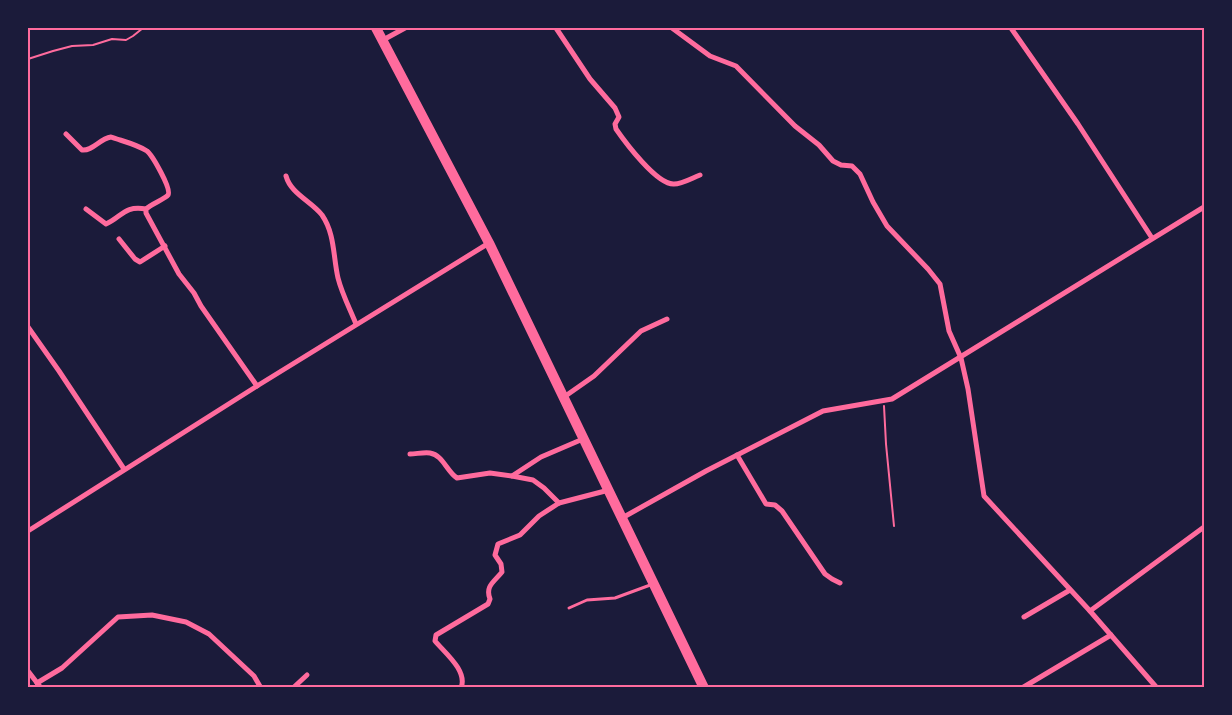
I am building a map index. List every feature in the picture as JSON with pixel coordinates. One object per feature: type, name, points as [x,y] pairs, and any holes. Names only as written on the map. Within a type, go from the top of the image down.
[{"type":"highway","points":[[376,28],[489,243],[704,688]]},
{"type":"street","points":[[383,40],[405,28]]},
{"type":"street","points":[[556,28],[590,79],[615,108],[619,117],[615,124],[616,128],[650,170],[660,180],[670,184],[700,175]]},
{"type":"street","points":[[672,28],[710,56],[736,66],[795,126],[819,145],[833,161],[841,165],[852,166],[860,174],[887,226],[932,273],[940,284],[949,331],[961,358],[968,389],[984,496],[1090,611],[1157,688]]},
{"type":"street","points":[[1011,28],[1078,124],[1152,238]]},
{"type":"street","points":[[66,134],[82,150],[89,150],[101,140],[111,137],[149,153],[168,184],[170,192],[168,196],[146,209],[134,208],[126,210],[106,224],[86,209]]},
{"type":"street","points":[[286,176],[292,188],[322,216],[331,234],[338,280],[356,324]]},
{"type":"street","points":[[622,518],[737,455],[823,411],[892,400],[1204,207]]},
{"type":"street","points":[[146,209],[146,213],[182,279],[194,293],[257,386]]},
{"type":"street","points":[[119,239],[135,259],[140,262],[165,246]]},
{"type":"street","points":[[28,530],[356,324],[489,243]]},
{"type":"street","points":[[564,397],[594,376],[641,331],[668,319]]},
{"type":"street","points":[[28,327],[124,469]]},
{"type":"street","points":[[512,476],[542,457],[584,439]]},
{"type":"street","points":[[410,454],[430,453],[437,456],[451,473],[458,478],[490,473],[533,480],[559,503]]},
{"type":"street","points":[[737,455],[766,504],[775,505],[782,511],[826,574],[840,583]]},
{"type":"street","points":[[460,688],[463,683],[462,675],[435,641],[436,635],[488,604],[490,585],[502,572],[501,564],[496,555],[498,544],[520,535],[539,516],[559,503],[609,490]]},
{"type":"street","points":[[1090,611],[1204,527]]},
{"type":"street","points":[[1024,617],[1070,590]]},
{"type":"street","points":[[28,671],[40,685],[62,668],[114,619],[122,616],[152,615],[186,622],[209,634],[254,676],[261,688]]},
{"type":"street","points":[[1022,688],[1111,635]]},
{"type":"street","points":[[293,688],[307,675]]},
{"type":"lane","points":[[570,608],[587,600],[615,598],[653,584]]},
{"type":"path","points":[[28,59],[53,50],[72,46],[93,45],[112,39],[126,40],[143,28]]},
{"type":"path","points":[[884,401],[894,526]]}]
